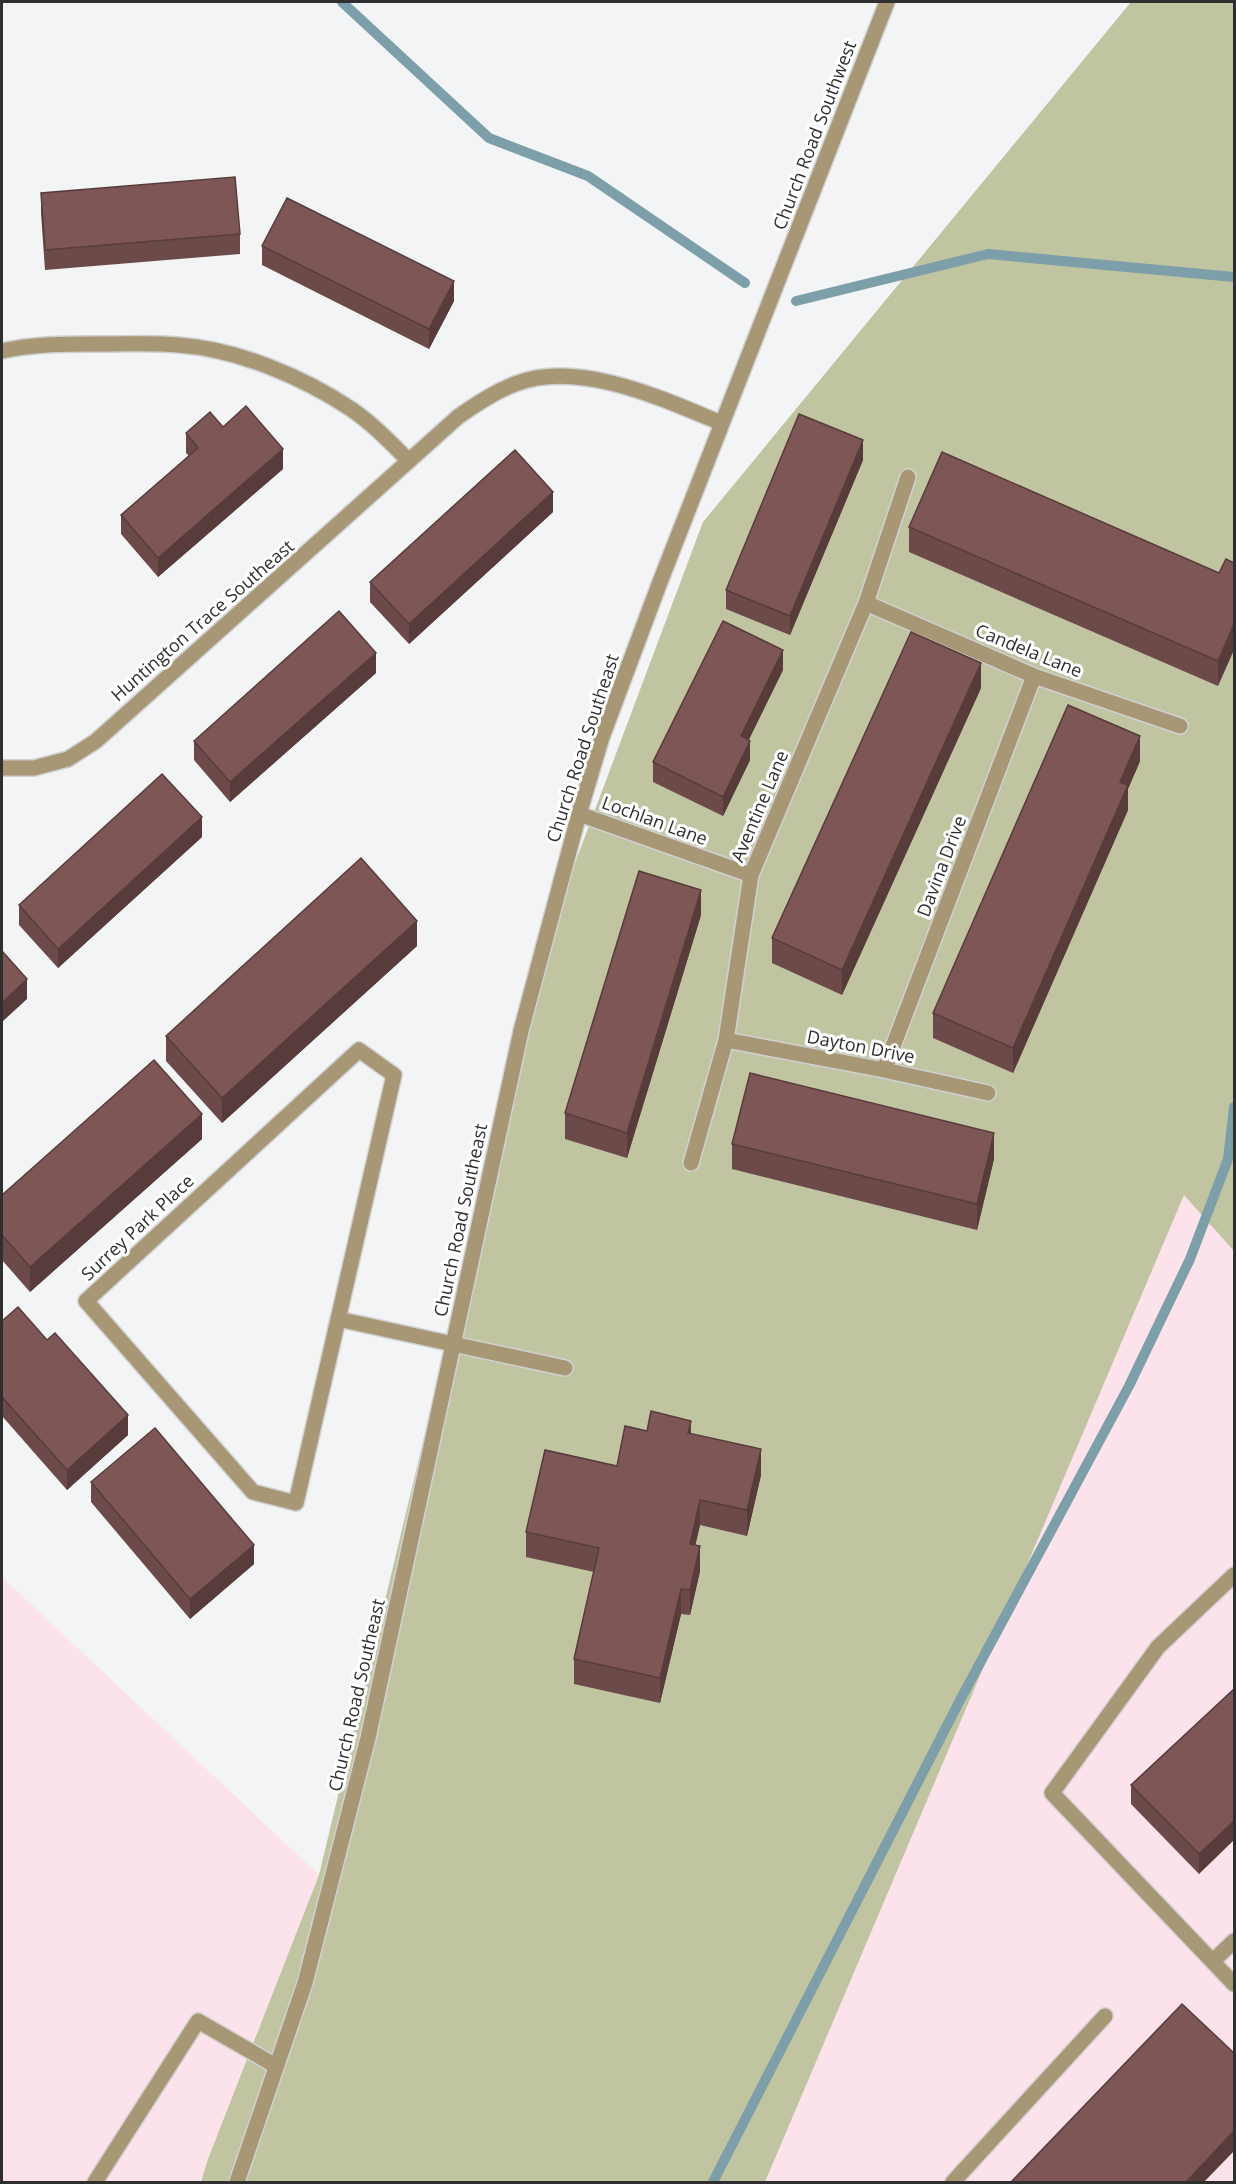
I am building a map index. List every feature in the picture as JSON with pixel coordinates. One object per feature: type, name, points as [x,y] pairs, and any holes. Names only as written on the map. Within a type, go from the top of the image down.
[{"type":"street","name":"Church Road Southwest","points":[[777,283],[887,2]]},
{"type":"street","name":"Church Road Southeast","points":[[237,2182],[305,1983],[368,1738],[521,1031],[579,814],[602,737],[777,283]]},
{"type":"street","points":[[2,351],[64,344],[87,344],[179,345],[224,352],[257,363],[312,387],[352,410],[375,428],[409,461]]},
{"type":"street","name":"Huntington Trace Southeast","points":[[2,770],[34,768],[68,759],[96,741],[459,416],[491,395],[517,383],[563,375],[621,385],[722,423]]},
{"type":"street","name":"Aventine Lane","points":[[691,1163],[726,1040],[751,875],[866,603],[908,477]]},
{"type":"street","name":"Candela Lane","points":[[866,603],[1034,676],[1180,726]]},
{"type":"street","name":"Davina Drive","points":[[884,1070],[1034,676]]},
{"type":"street","name":"Lochlan Lane","points":[[579,814],[751,875]]},
{"type":"street","name":"Dayton Drive","points":[[726,1040],[884,1070],[988,1093]]},
{"type":"street","name":"Surrey Park Place","points":[[359,1050],[394,1075],[338,1318],[296,1503],[253,1492],[86,1301],[359,1050]]},
{"type":"street","points":[[338,1318],[565,1368]]},
{"type":"street","points":[[1234,1575],[1158,1647],[1052,1793],[1234,1983]]},
{"type":"street","points":[[1213,1961],[1234,1941]]},
{"type":"street","points":[[953,2182],[1105,2016]]},
{"type":"street","points":[[95,2182],[198,2021],[276,2066]]},
{"type":"shaded area","points":[[1184,1194],[1234,1251],[1234,2182],[765,2182]]},
{"type":"shaded area","points":[[2,1577],[319,1875],[201,2182],[2,2182]]},
{"type":"green space","points":[[1131,2],[1234,2],[1234,1251],[1184,1195],[765,2182],[201,2182],[319,1875],[539,959],[703,522]]},
{"type":"building","points":[[235,177],[240,234],[45,250],[41,193]]},
{"type":"building","points":[[287,198],[454,281],[429,329],[262,246]]},
{"type":"building","points":[[246,406],[283,449],[158,558],[121,515],[198,448],[186,433],[210,412],[223,427]]},
{"type":"building","points":[[799,414],[863,440],[790,616],[726,590]]},
{"type":"building","points":[[515,450],[553,492],[409,624],[370,582]]},
{"type":"building","points":[[942,452],[1219,573],[1226,559],[1234,563],[1234,624],[1218,661],[909,527]]},
{"type":"building","points":[[339,611],[376,653],[230,782],[194,741]]},
{"type":"building","points":[[723,621],[783,650],[741,736],[750,741],[723,797],[653,762]]},
{"type":"building","points":[[911,632],[981,663],[842,970],[772,938]]},
{"type":"building","points":[[1068,705],[1140,736],[1120,782],[1128,785],[1013,1048],[933,1013]]},
{"type":"building","points":[[162,774],[202,817],[58,949],[19,905]]},
{"type":"building","points":[[361,858],[417,921],[222,1098],[166,1036]]},
{"type":"building","points":[[639,871],[701,890],[627,1133],[565,1113]]},
{"type":"building","points":[[2,951],[27,979],[2,1003]]},
{"type":"building","points":[[154,1060],[202,1114],[30,1267],[2,1235],[2,1195]]},
{"type":"building","points":[[750,1073],[994,1133],[977,1204],[732,1144]]},
{"type":"building","points":[[18,1307],[47,1340],[55,1333],[128,1415],[67,1470],[2,1397],[2,1321]]},
{"type":"building","points":[[651,1411],[691,1421],[688,1433],[761,1449],[747,1510],[700,1500],[690,1544],[700,1546],[690,1590],[681,1589],[660,1678],[574,1659],[599,1548],[526,1532],[545,1450],[617,1466],[625,1426],[647,1431]]},
{"type":"building","points":[[155,1428],[254,1545],[190,1599],[91,1482]]},
{"type":"building","points":[[1234,1689],[1234,1821],[1199,1854],[1131,1785]]},
{"type":"building","points":[[1182,2004],[1234,2053],[1234,2131],[1186,2182],[1011,2182]]},
{"type":"waterway","points":[[342,2],[489,138],[588,176],[745,283]]},
{"type":"waterway","points":[[796,301],[988,254],[1234,277]]},
{"type":"waterway","points":[[713,2182],[959,1702],[1129,1386],[1190,1259],[1228,1159],[1234,1107]]}]
